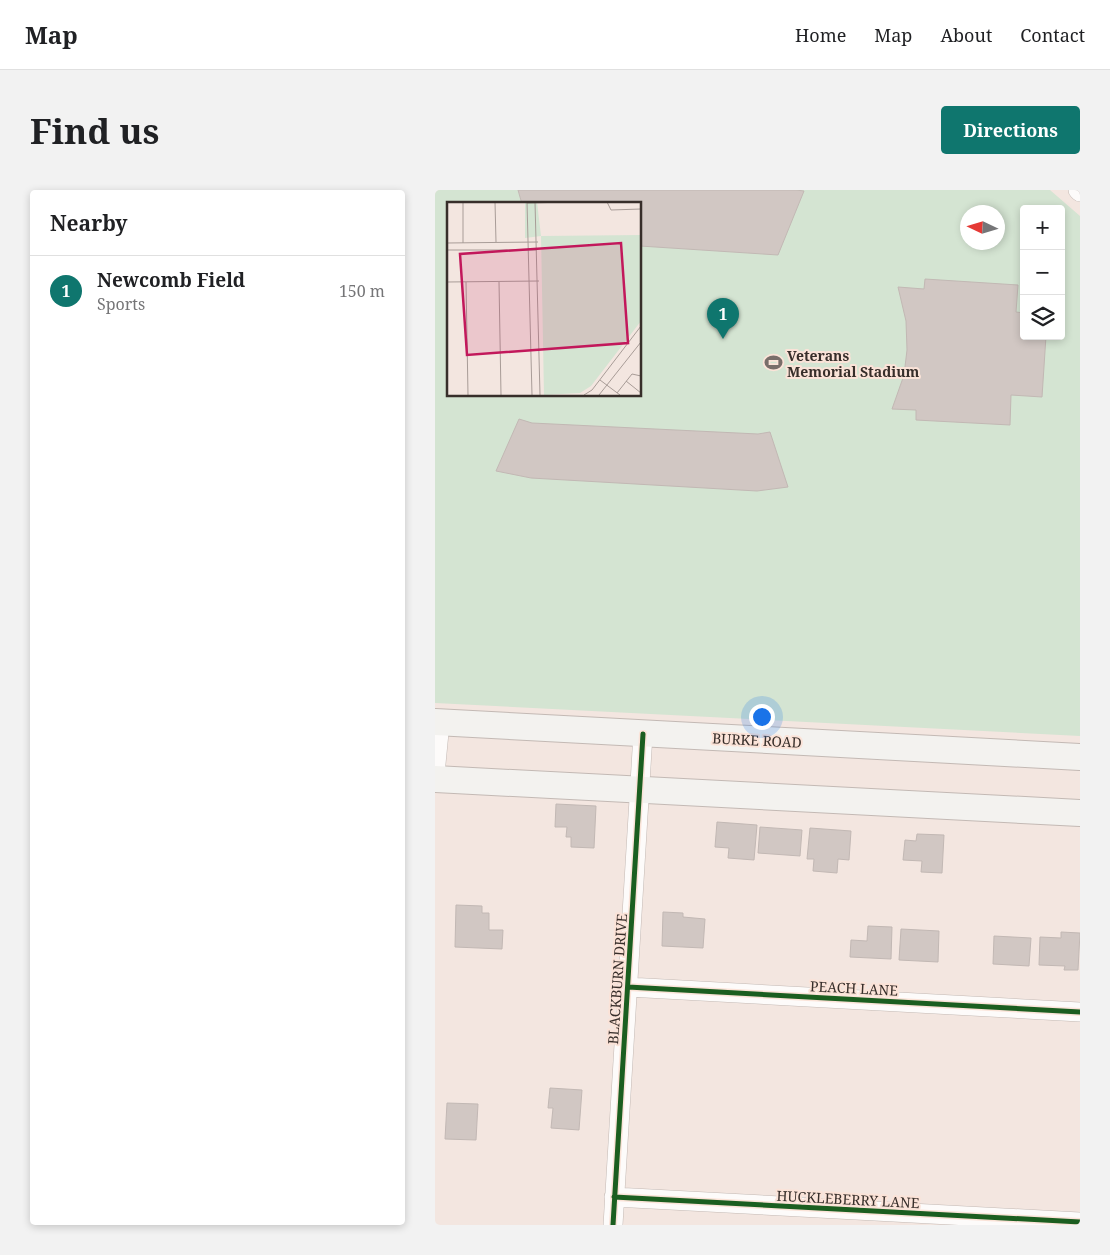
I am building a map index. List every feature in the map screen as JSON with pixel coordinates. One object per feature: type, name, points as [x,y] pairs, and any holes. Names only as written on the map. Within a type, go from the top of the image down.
[{"type":"main road","name":"BURKE ROAD","points":[[437,722],[1080,757]]},
{"type":"main road","points":[[435,779],[1080,813]]},
{"type":"street","points":[[435,774],[437,722]]},
{"type":"street","name":"BLACKBURN DRIVE","points":[[613,1225],[643,734]]},
{"type":"street","name":"PEACH LANE","points":[[628,987],[1080,1012]]},
{"type":"street","name":"HUCKLEBERRY LANE","points":[[614,1197],[1080,1222]]},
{"type":"green space","points":[[435,190],[1050,190],[1080,216],[1080,736],[435,703]]},
{"type":"building","points":[[518,190],[804,191],[778,255],[641,246],[641,202],[521,202]]},
{"type":"building","points":[[925,279],[1018,285],[1016,312],[1020,312],[1020,340],[1046,340],[1042,397],[1011,395],[1010,425],[916,420],[916,410],[892,409],[904,375],[907,350],[906,321],[898,287],[924,289]]},
{"type":"building","points":[[519,419],[532,423],[758,434],[770,432],[788,487],[757,491],[531,478],[496,471]]},
{"type":"building","points":[[556,804],[596,806],[594,848],[571,847],[571,837],[566,837],[567,827],[555,827]]},
{"type":"building","points":[[717,822],[757,825],[754,860],[728,858],[729,848],[715,847]]},
{"type":"building","points":[[760,827],[802,830],[800,856],[758,853]]},
{"type":"building","points":[[810,828],[851,831],[849,860],[838,859],[837,873],[813,871],[814,859],[807,859]]},
{"type":"building","points":[[917,834],[944,835],[942,873],[921,872],[922,861],[903,860],[905,840],[916,841]]},
{"type":"building","points":[[456,905],[482,906],[482,913],[489,913],[489,930],[503,930],[502,949],[455,947]]},
{"type":"building","points":[[663,912],[683,913],[683,917],[705,919],[703,948],[662,946]]},
{"type":"building","points":[[868,926],[892,927],[891,959],[850,957],[851,940],[867,941]]},
{"type":"building","points":[[901,929],[939,931],[938,962],[899,960]]},
{"type":"building","points":[[1061,932],[1080,933],[1078,970],[1064,970],[1065,966],[1039,965],[1040,937],[1061,938]]},
{"type":"building","points":[[994,936],[1031,938],[1029,966],[993,964]]},
{"type":"building","points":[[550,1088],[582,1090],[579,1130],[551,1128],[553,1108],[548,1108]]},
{"type":"building","points":[[447,1103],[478,1104],[476,1140],[445,1139]]},
{"type":"cycle path","points":[[613,1225],[643,734]]},
{"type":"cycle path","points":[[628,987],[1080,1012]]},
{"type":"cycle path","points":[[614,1197],[1080,1222]]},
{"type":"place","name":"Newcomb Field","points":[[723,339]]},
{"type":"place","name":"Veterans Memorial Stadium","points":[[773,363]]}]
